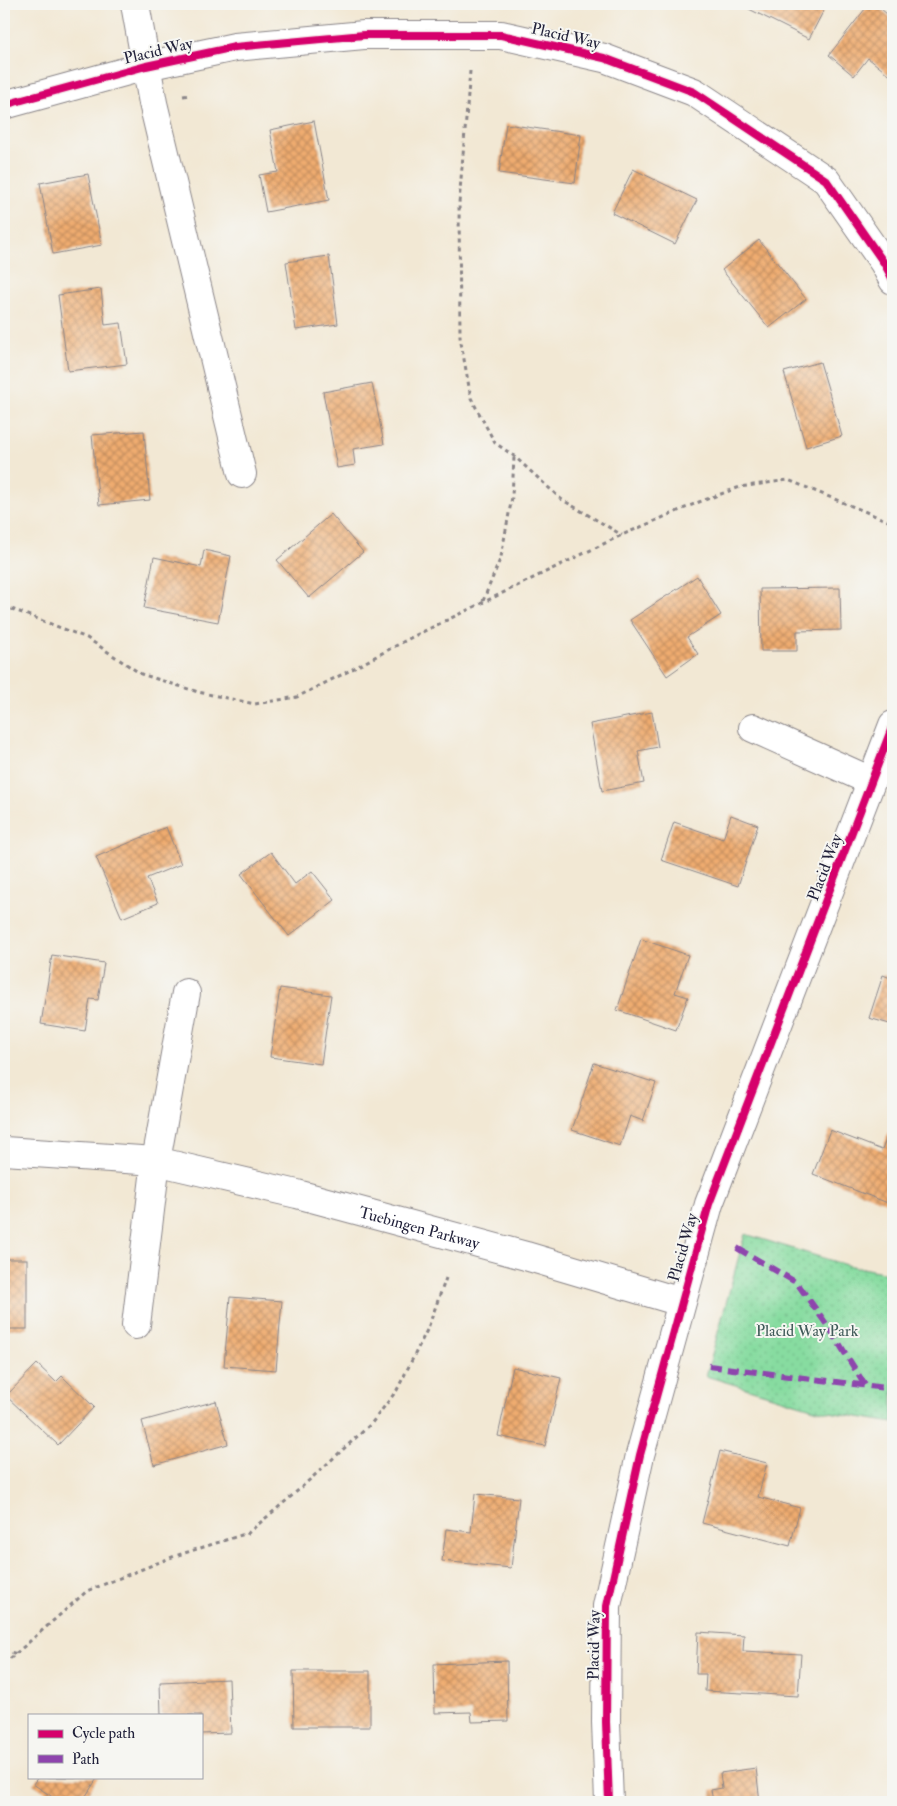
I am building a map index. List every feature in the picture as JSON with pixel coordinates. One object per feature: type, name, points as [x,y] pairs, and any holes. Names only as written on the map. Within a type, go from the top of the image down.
[{"type":"street","name":"Placid Way","points":[[135,4],[153,103],[242,474]]},
{"type":"street","name":"Placid Way","points":[[4,105],[146,66],[236,47],[364,35],[501,35],[604,58],[694,92],[826,180],[884,263],[893,280]]},
{"type":"street","name":"Placid Way","points":[[609,1802],[606,1722],[607,1606],[640,1455],[708,1204],[893,725]]},
{"type":"street","points":[[752,728],[871,781]]},
{"type":"street","points":[[136,1325],[156,1161],[186,992]]},
{"type":"street","name":"Tuebingen Parkway","points":[[4,1151],[156,1161],[298,1194],[526,1256],[681,1302]]},
{"type":"path","points":[[470,71],[459,203],[460,338],[471,398],[495,443],[514,456],[561,499],[622,535]]},
{"type":"path","points":[[483,602],[501,557],[512,496],[514,456]]},
{"type":"path","points":[[4,606],[87,638],[141,674],[198,692],[256,704],[297,697],[346,674],[414,636],[622,535],[699,502],[740,487],[788,480],[893,523]]},
{"type":"path","points":[[4,1664],[87,1590],[174,1556],[248,1533],[294,1494],[371,1424],[397,1390],[428,1328],[446,1278]]},
{"type":"path","points":[[4,1650],[17,1654]]},
{"type":"green space","name":"Placid Way Park","points":[[745,1234],[846,1265],[893,1274],[893,1423],[818,1410],[706,1376]]},
{"type":"building","points":[[739,4],[827,4],[809,39]]},
{"type":"building","points":[[869,4],[875,4],[893,19],[893,78],[868,58],[854,76],[829,55]]},
{"type":"building","points":[[314,121],[329,200],[266,212],[259,175],[278,172],[270,130]]},
{"type":"building","points":[[506,124],[581,135],[575,183],[499,173]]},
{"type":"building","points":[[633,169],[697,200],[675,244],[612,213]]},
{"type":"building","points":[[88,174],[102,245],[53,254],[40,183]]},
{"type":"building","points":[[759,240],[806,299],[769,328],[722,270]]},
{"type":"building","points":[[329,256],[338,324],[296,330],[286,262]]},
{"type":"building","points":[[101,289],[105,325],[121,323],[127,364],[68,371],[58,295]]},
{"type":"building","points":[[820,362],[842,436],[806,447],[784,372]]},
{"type":"building","points":[[372,383],[384,444],[353,449],[355,465],[337,468],[323,392]]},
{"type":"building","points":[[144,431],[150,500],[99,505],[92,435]]},
{"type":"building","points":[[331,514],[363,552],[309,598],[277,560]]},
{"type":"building","points":[[204,550],[231,556],[218,622],[144,608],[154,557],[201,567]]},
{"type":"building","points":[[697,576],[721,615],[687,637],[698,654],[667,676],[630,620]]},
{"type":"building","points":[[840,588],[841,630],[797,631],[797,651],[761,651],[760,589]]},
{"type":"building","points":[[652,712],[658,747],[638,751],[644,783],[602,791],[590,724]]},
{"type":"building","points":[[731,815],[758,825],[738,886],[661,860],[674,822],[723,839]]},
{"type":"building","points":[[166,827],[181,864],[147,878],[158,903],[122,918],[96,857]]},
{"type":"building","points":[[271,852],[295,884],[312,871],[335,900],[289,936],[241,874]]},
{"type":"building","points":[[641,939],[688,955],[675,993],[688,997],[676,1030],[617,1010]]},
{"type":"building","points":[[52,955],[104,963],[98,1000],[90,999],[85,1031],[41,1024]]},
{"type":"building","points":[[883,975],[893,979],[893,1025],[869,1018]]},
{"type":"building","points":[[280,988],[331,995],[321,1064],[270,1057]]},
{"type":"building","points":[[594,1063],[656,1083],[643,1121],[630,1116],[620,1146],[572,1130]]},
{"type":"building","points":[[890,1129],[893,1130],[893,1205],[813,1174],[830,1130],[882,1150]]},
{"type":"building","points":[[4,1259],[27,1259],[27,1329],[4,1329]]},
{"type":"building","points":[[230,1297],[282,1301],[276,1370],[224,1366]]},
{"type":"building","points":[[37,1364],[56,1382],[62,1376],[94,1407],[58,1445],[6,1396]]},
{"type":"building","points":[[513,1367],[561,1378],[545,1446],[498,1436]]},
{"type":"building","points":[[216,1401],[228,1444],[154,1465],[142,1421]]},
{"type":"building","points":[[720,1451],[767,1463],[758,1497],[800,1508],[790,1546],[702,1523]]},
{"type":"building","points":[[475,1494],[519,1498],[511,1568],[442,1561],[446,1529],[471,1532]]},
{"type":"building","points":[[698,1632],[744,1635],[743,1651],[801,1654],[798,1696],[705,1691],[706,1674],[696,1674]]},
{"type":"building","points":[[507,1661],[508,1721],[472,1722],[471,1712],[435,1713],[434,1664]]},
{"type":"building","points":[[293,1671],[370,1671],[370,1727],[294,1727]]},
{"type":"building","points":[[229,1679],[231,1733],[202,1734],[202,1714],[161,1714],[160,1682]]},
{"type":"building","points":[[756,1768],[760,1802],[713,1802],[711,1790],[722,1788],[720,1773]]},
{"type":"building","points":[[37,1778],[97,1778],[82,1802],[60,1802],[33,1784]]},
{"type":"marked path","points":[[737,1248],[797,1283],[832,1332],[866,1387]]},
{"type":"marked path","points":[[709,1366],[893,1389]]},
{"type":"cycle path","points":[[4,105],[146,66],[235,47],[364,35],[501,35],[604,58],[694,92],[826,180],[884,263],[893,280]]},
{"type":"cycle path","points":[[609,1802],[606,1722],[607,1606],[640,1455],[709,1204],[893,725]]}]
